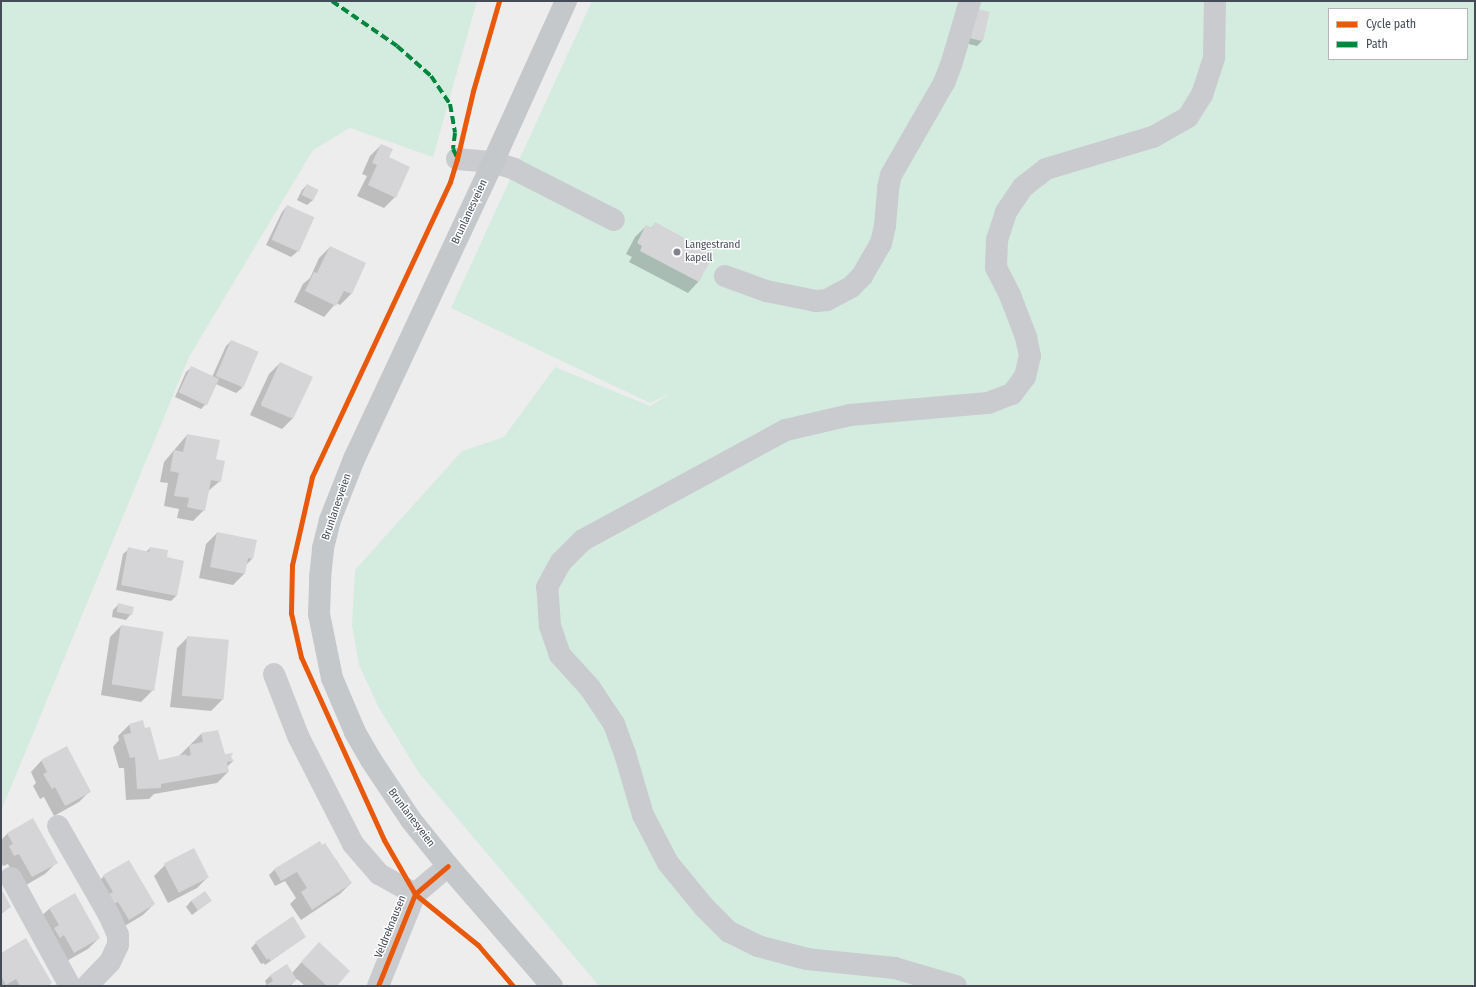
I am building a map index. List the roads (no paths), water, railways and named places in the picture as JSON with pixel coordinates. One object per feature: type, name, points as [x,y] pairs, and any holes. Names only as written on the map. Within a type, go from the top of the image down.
[{"type":"main road","name":"Brunlanesveien","points":[[552,986],[448,866],[411,820],[389,789],[355,732],[342,706],[332,678],[325,651],[319,614],[323,548],[330,520],[354,460],[493,162],[566,1]]},
{"type":"street","points":[[725,276],[734,278],[766,291],[816,301],[827,300],[851,286],[862,276],[881,243],[885,225],[888,188],[891,174],[944,83],[951,65],[970,1]]},
{"type":"street","points":[[956,986],[895,968],[807,959],[758,946],[730,932],[704,907],[668,863],[643,815],[625,754],[614,724],[590,688],[560,655],[550,626],[547,587],[561,562],[583,540],[786,430],[850,415],[988,403],[1012,394],[1025,377],[1030,356],[1026,337],[1010,295],[996,268],[997,240],[1006,212],[1023,187],[1046,169],[1153,137],[1188,117],[1202,95],[1214,57],[1215,1]]},
{"type":"street","points":[[458,159],[493,162],[514,169],[614,220]]},
{"type":"street","points":[[274,674],[298,736],[354,844],[379,874],[415,894]]},
{"type":"street","points":[[58,826],[109,915],[118,935],[118,945],[110,962],[87,986]]},
{"type":"street","name":"Veldreknausen","points":[[378,986],[415,894],[448,866]]},
{"type":"street","points":[[11,878],[70,986]]},
{"type":"place","name":"Langestrand kapell","points":[[677,252]]}]
